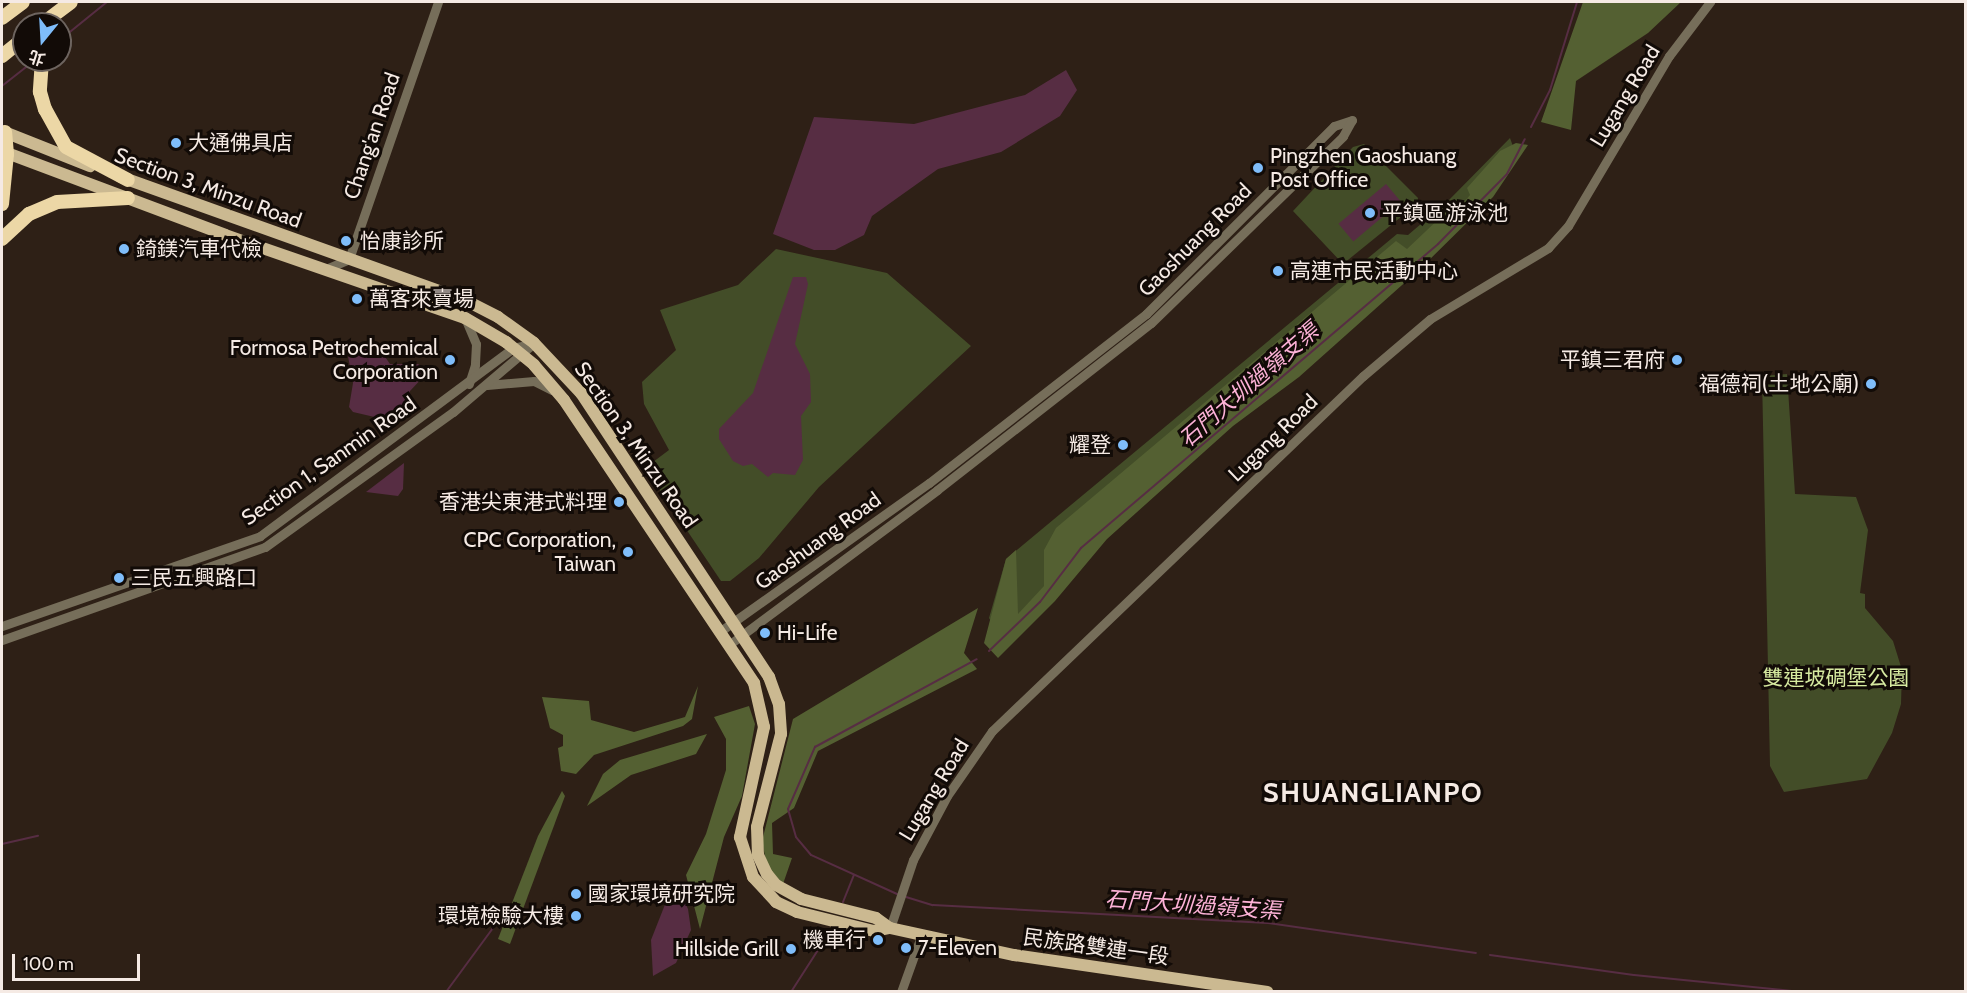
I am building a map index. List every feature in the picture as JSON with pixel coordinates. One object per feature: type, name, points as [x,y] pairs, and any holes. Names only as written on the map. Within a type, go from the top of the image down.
[{"type":"highway","points":[[2,18],[23,2]]},
{"type":"highway","points":[[57,12],[69,2]]},
{"type":"highway","points":[[41,72],[40,92],[45,109],[66,147],[128,180]]},
{"type":"highway","points":[[2,204],[3,131]]},
{"type":"highway","points":[[2,239],[29,214],[57,202],[128,198]]},
{"type":"main road","name":"Section 3, Minzu Road","points":[[3,131],[128,180],[465,300],[498,317],[534,343],[581,393],[739,627],[769,677],[780,720],[776,757],[758,819],[761,863],[786,892],[876,918],[890,928],[921,936]]},
{"type":"main road","name":"Section 3, Minzu Road","points":[[4,152],[465,318],[518,352],[564,399],[722,630],[754,683],[763,713],[763,741],[742,819],[740,837],[747,866],[759,886],[776,902],[836,922],[874,931],[890,928]]},
{"type":"main road","name":"民族路雙連一段","points":[[921,936],[1014,955],[1267,992]]},
{"type":"street","name":"Chang'an Road","points":[[349,258],[438,2]]},
{"type":"street","name":"Lugang Road","points":[[890,928],[913,860],[947,796],[992,731],[1363,376],[1430,319],[1548,248],[1568,226],[1669,56],[1710,2]]},
{"type":"street","name":"Gaoshuang Road","points":[[722,630],[739,627],[937,490],[1151,323],[1343,136],[1352,120],[1334,126],[1146,314],[739,627],[730,644]]},
{"type":"street","points":[[327,269],[349,258]]},
{"type":"street","points":[[465,318],[476,344],[476,365],[469,384]]},
{"type":"street","name":"Section 1, Sanmin Road","points":[[2,626],[260,536],[469,384],[534,343]]},
{"type":"street","name":"Section 1, Sanmin Road","points":[[2,640],[265,548],[485,386],[518,352]]},
{"type":"street","points":[[485,386],[534,381],[564,399]]},
{"type":"street","points":[[901,992],[921,936]]},
{"type":"green space","points":[[1583,2],[1681,2],[1648,33],[1576,81],[1571,130],[1541,122]]},
{"type":"green space","points":[[1510,138],[1514,149],[1500,173],[1001,637],[989,618],[1006,559],[1397,234],[1408,235],[1448,201]]},
{"type":"green space","points":[[1516,143],[1528,145],[1493,197],[1420,269],[1299,377],[1233,426],[1107,539],[1055,601],[998,658],[984,643],[1006,559],[1016,550],[1018,614],[1044,586],[1044,550],[1056,528],[1396,241],[1407,249],[1445,213],[1459,208],[1470,195],[1467,188],[1500,151]]},
{"type":"green space","points":[[1364,144],[1418,198],[1417,204],[1343,264],[1293,211],[1353,147]]},
{"type":"green space","points":[[776,249],[887,273],[971,346],[819,487],[759,558],[730,581],[721,581],[645,468],[669,450],[644,404],[642,382],[676,350],[660,310],[738,285]]},
{"type":"green space","name":"雙連坡碉堡公園","points":[[1787,374],[1795,494],[1856,497],[1868,530],[1860,593],[1865,594],[1865,608],[1893,641],[1902,670],[1901,704],[1892,733],[1867,779],[1784,792],[1770,766],[1762,376]]},
{"type":"green space","points":[[978,608],[964,653],[977,669],[818,751],[794,808],[772,823],[773,854],[792,858],[783,884],[767,866],[762,841],[793,719]]},
{"type":"green space","points":[[698,686],[692,719],[683,726],[594,755],[576,774],[561,771],[558,748],[563,746],[563,735],[550,728],[542,697],[589,701],[591,720],[634,732],[685,717]]},
{"type":"green space","points":[[749,706],[755,724],[742,796],[724,837],[700,929],[686,875],[706,834],[726,770],[726,739],[714,717]]},
{"type":"green space","points":[[707,734],[696,754],[631,775],[587,806],[603,774],[620,760]]},
{"type":"green space","points":[[562,791],[565,796],[510,944],[498,939],[538,836]]},
{"type":"shaded area","points":[[1066,70],[1077,90],[1060,116],[1001,152],[938,169],[872,216],[864,235],[835,250],[814,250],[773,234],[814,117],[914,124],[1025,95]]},
{"type":"shaded area","name":"平鎮區游泳池","points":[[1386,184],[1401,202],[1353,241],[1339,224]]},
{"type":"shaded area","points":[[793,277],[806,277],[808,284],[795,344],[810,374],[811,402],[801,416],[803,460],[795,475],[773,473],[768,477],[752,464],[743,466],[733,461],[719,439],[719,429],[753,393]]},
{"type":"shaded area","points":[[356,344],[377,345],[390,364],[418,364],[424,368],[425,375],[410,391],[401,418],[396,422],[353,412],[349,407],[353,383],[347,351]]},
{"type":"shaded area","points":[[404,463],[403,489],[398,496],[366,492]]},
{"type":"shaded area","points":[[677,886],[688,909],[691,930],[676,963],[653,976],[651,940],[666,902]]},
{"type":"waterway","points":[[72,30],[107,2]]},
{"type":"waterway","name":"石門大圳過嶺支渠","points":[[1531,127],[1550,90],[1577,2]]},
{"type":"waterway","points":[[2,86],[20,72]]},
{"type":"waterway","name":"石門大圳過嶺支渠","points":[[989,651],[1040,602],[1081,548],[1438,244],[1507,174],[1525,139]]},
{"type":"waterway","name":"石門大圳過嶺支渠","points":[[897,894],[811,855],[796,837],[788,809],[815,747],[977,659]]},
{"type":"waterway","points":[[2,844],[38,836]]},
{"type":"waterway","points":[[843,902],[854,875]]},
{"type":"waterway","name":"石門大圳過嶺支渠","points":[[906,897],[933,905],[1268,923],[1476,953]]},
{"type":"waterway","points":[[446,992],[504,913]]},
{"type":"waterway","points":[[791,992],[834,925]]},
{"type":"waterway","name":"石門大圳過嶺支渠","points":[[1490,955],[1634,975],[1801,992]]},
{"type":"place","name":"大通佛具店","points":[[176,143]]},
{"type":"place","name":"Pingzhen Gaoshuang Post Office","points":[[1258,168]]},
{"type":"place","name":"平鎮區游泳池","points":[[1370,213]]},
{"type":"place","name":"怡康診所","points":[[346,241]]},
{"type":"place","name":"錡鎂汽車代檢","points":[[124,249]]},
{"type":"place","name":"高連市民活動中心","points":[[1278,271]]},
{"type":"place","name":"萬客來賣場","points":[[357,299]]},
{"type":"place","name":"Formosa Petrochemical Corporation","points":[[450,360]]},
{"type":"place","name":"平鎮三君府","points":[[1677,360]]},
{"type":"place","name":"福德祠(土地公廟)","points":[[1871,384]]},
{"type":"place","name":"耀登","points":[[1123,445]]},
{"type":"place","name":"香港尖東港式料理","points":[[619,502]]},
{"type":"place","name":"CPC Corporation, Taiwan","points":[[628,552]]},
{"type":"place","name":"三民五興路口","points":[[119,578]]},
{"type":"place","name":"Hi-Life","points":[[765,633]]},
{"type":"place","name":"國家環境研究院","points":[[576,894]]},
{"type":"place","name":"環境檢驗大樓","points":[[576,916]]},
{"type":"place","name":"機車行","points":[[878,940]]},
{"type":"place","name":"7-Eleven","points":[[906,948]]},
{"type":"place","name":"Hillside Grill","points":[[791,949]]},
{"type":"district","name":"SHUANGLIANPO","points":[[1373,793]]}]
